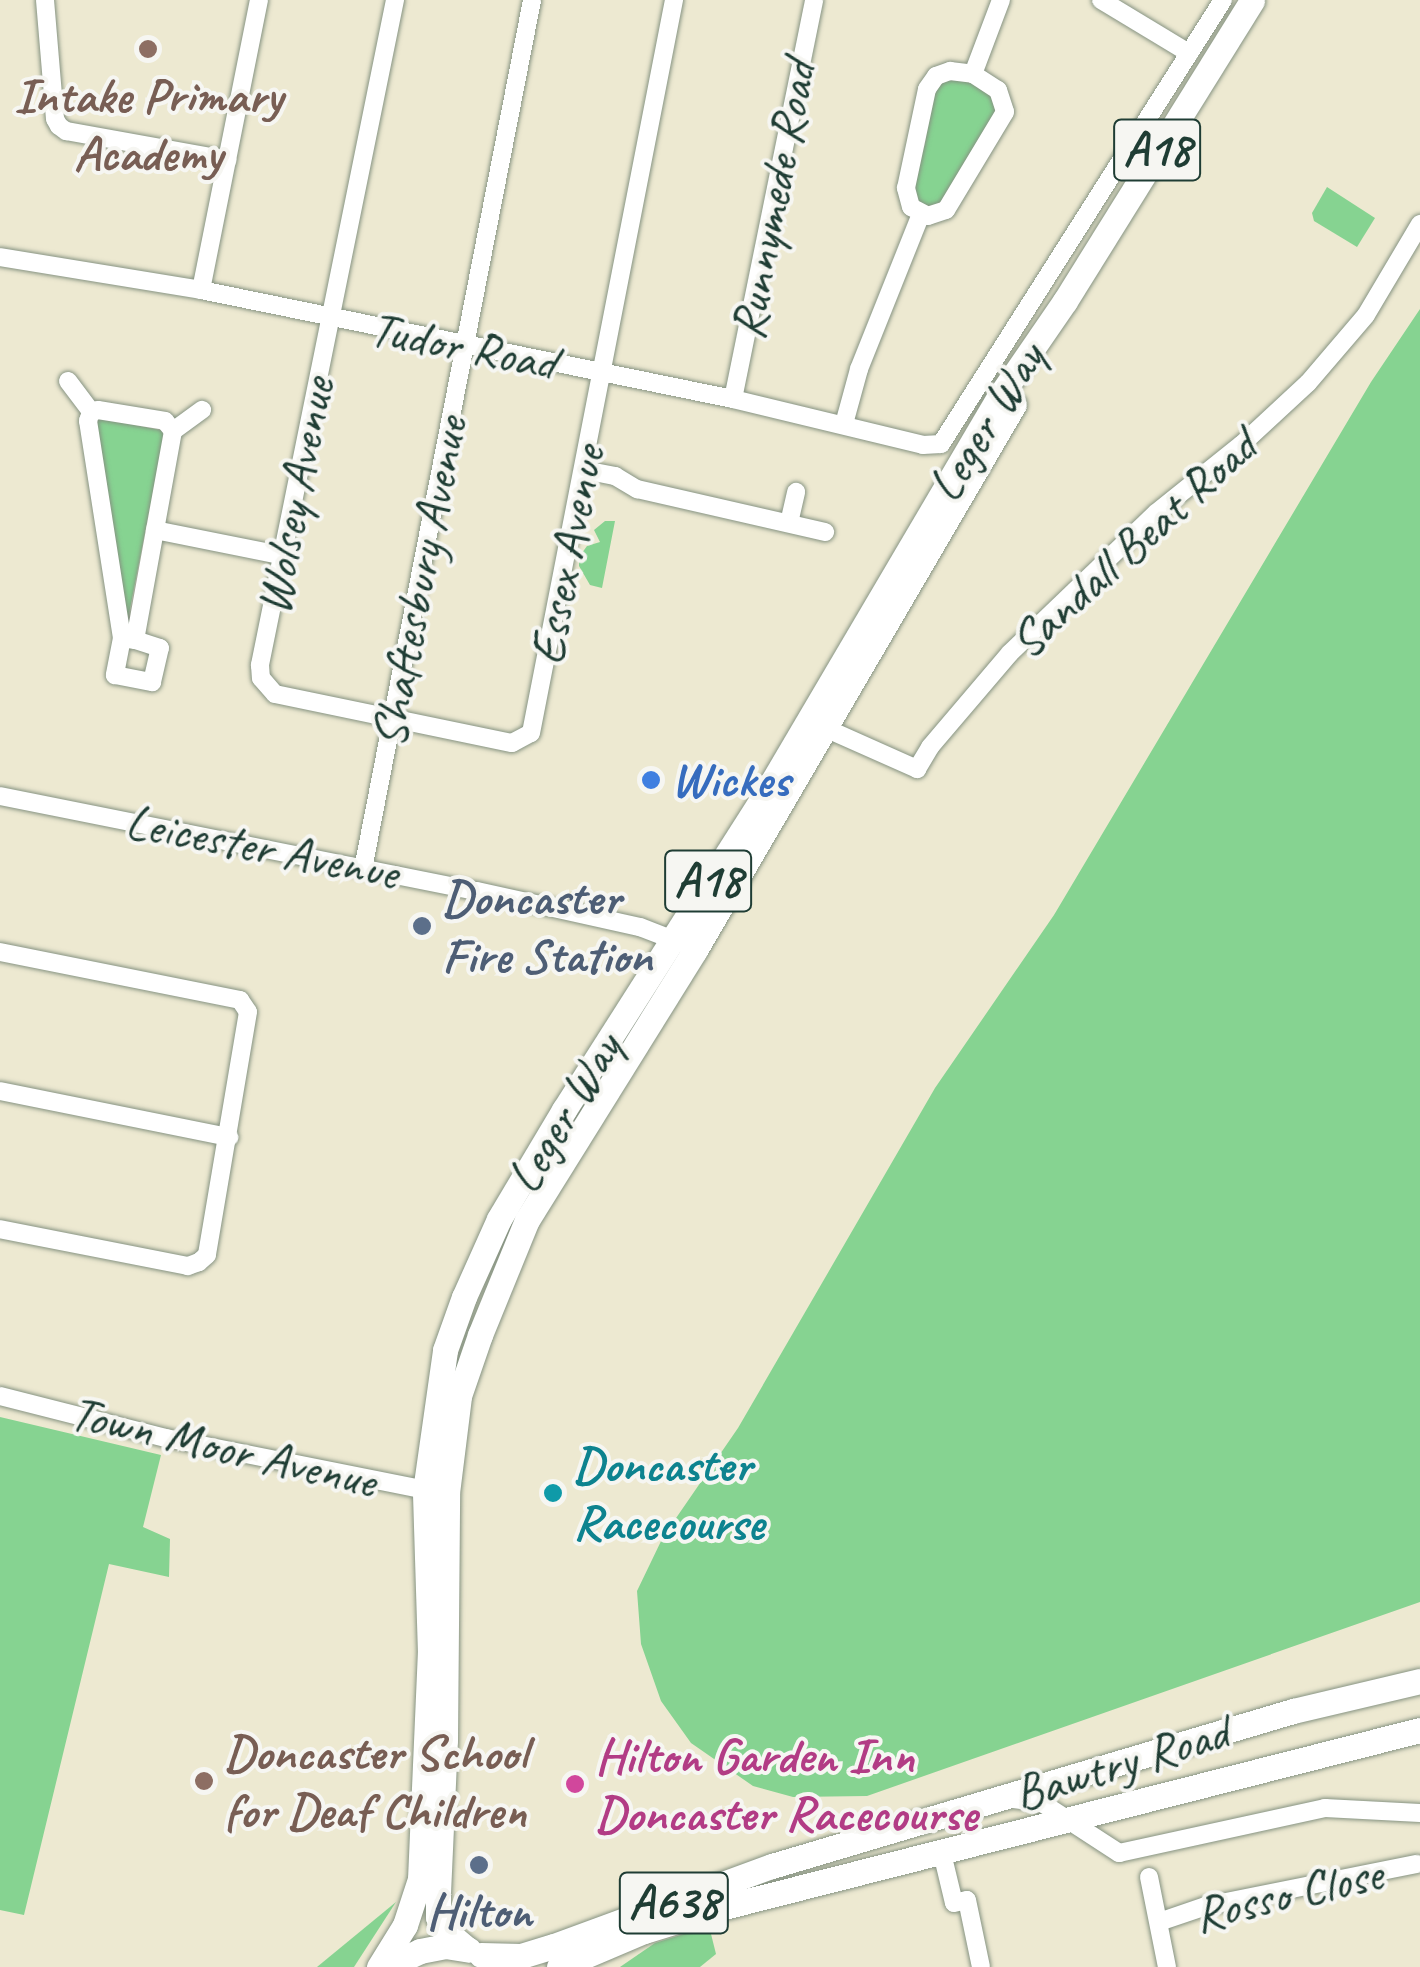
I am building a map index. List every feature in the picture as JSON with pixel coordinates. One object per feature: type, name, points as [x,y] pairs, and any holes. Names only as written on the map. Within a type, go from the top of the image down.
[{"type":"highway","name":"Leger Way","points":[[382,1967],[405,1925],[420,1879],[436,1492],[459,1396],[527,1220],[683,944],[1010,412],[1064,301],[1252,0]]},
{"type":"highway","name":"Leger Way","points":[[436,1492],[446,1740],[438,1917],[444,1930],[481,1957]]},
{"type":"highway","name":"Bawtry Road","points":[[382,1967],[420,1951],[445,1946],[481,1957],[521,1956],[772,1866],[1293,1711],[1420,1681]]},
{"type":"highway","name":"Bawtry Road","points":[[559,1967],[644,1931],[1420,1730]]},
{"type":"highway","name":"Bawtry Road","points":[[586,1967],[644,1931]]},
{"type":"street","points":[[45,0],[54,119],[59,126],[66,131],[228,160]]},
{"type":"street","points":[[201,290],[259,0]]},
{"type":"street","name":"Wolsey Avenue","points":[[391,719],[268,689],[260,664],[395,0]]},
{"type":"street","name":"Shaftesbury Avenue","points":[[364,869],[532,0]]},
{"type":"street","name":"Essex Avenue","points":[[391,719],[512,743],[530,732],[604,374],[674,0]]},
{"type":"street","name":"Runnymede Road","points":[[732,399],[814,0]]},
{"type":"street","points":[[973,74],[1001,0]]},
{"type":"street","points":[[1101,0],[1190,53],[1224,0]]},
{"type":"street","name":"Tudor Road","points":[[0,257],[201,290],[466,348],[732,399],[923,445],[941,444],[1190,53]]},
{"type":"street","points":[[943,72],[973,74],[998,90],[1004,112],[946,210],[935,216],[921,214],[908,203],[906,188],[927,89],[943,72]]},
{"type":"street","points":[[844,424],[859,368],[921,214]]},
{"type":"street","name":"Sandall Beat Road","points":[[816,724],[917,768],[1010,653],[1156,513],[1241,446],[1308,383],[1366,314],[1420,224]]},
{"type":"street","points":[[68,381],[91,412],[164,421],[173,430]]},
{"type":"street","points":[[91,412],[88,421],[129,639],[173,430],[202,410]]},
{"type":"street","points":[[584,470],[616,476],[637,489],[825,532]]},
{"type":"street","points":[[789,524],[796,492]]},
{"type":"street","points":[[155,530],[285,556]]},
{"type":"street","name":"Leicester Avenue","points":[[0,796],[622,923],[683,944]]},
{"type":"street","points":[[0,952],[246,1005],[229,1137],[206,1254],[200,1262],[188,1266],[0,1230]]},
{"type":"street","points":[[0,1091],[229,1137]]},
{"type":"street","name":"Town Moor Avenue","points":[[0,1396],[166,1438],[436,1492]]},
{"type":"street","points":[[1004,1798],[1042,1804],[1107,1848],[1132,1852],[1325,1808],[1420,1813]]},
{"type":"street","points":[[942,1853],[954,1903],[967,1900],[982,1967]]},
{"type":"street","name":"Rosso Close","points":[[1159,1922],[1206,1906],[1417,1864]]},
{"type":"street","points":[[1150,1877],[1168,1967]]},
{"type":"green space","points":[[945,79],[967,80],[994,94],[999,107],[940,208],[921,207],[911,183],[925,144],[930,99]]},
{"type":"green space","points":[[1327,187],[1375,218],[1357,247],[1314,221],[1312,213]]},
{"type":"green space","points":[[1420,309],[1420,1602],[867,1796],[793,1797],[753,1786],[691,1743],[661,1701],[641,1644],[637,1591],[663,1537],[738,1428],[935,1088],[1054,915],[1371,382]]},
{"type":"green space","points":[[96,417],[165,431],[127,624],[94,422]]},
{"type":"green space","points":[[605,521],[615,521],[602,588],[590,585],[579,566],[579,557],[587,546],[600,542],[594,530]]},
{"type":"green space","points":[[0,1417],[161,1455],[143,1527],[170,1539],[169,1577],[109,1564],[24,1915],[0,1910]]},
{"type":"green space","points":[[396,1902],[354,1967],[317,1967]]},
{"type":"green space","points":[[709,1926],[716,1954],[700,1967],[620,1967],[655,1943]]},
{"type":"place","name":"Intake Primary Academy","points":[[148,49]]},
{"type":"place","name":"Wickes","points":[[651,780]]},
{"type":"place","name":"Doncaster Fire Station","points":[[422,926]]},
{"type":"place","name":"Doncaster Racecourse","points":[[553,1493]]},
{"type":"place","name":"Doncaster School for Deaf Children","points":[[204,1781]]},
{"type":"place","name":"Hilton Garden Inn Doncaster Racecourse","points":[[575,1784]]},
{"type":"place","name":"Hilton","points":[[479,1865]]}]
